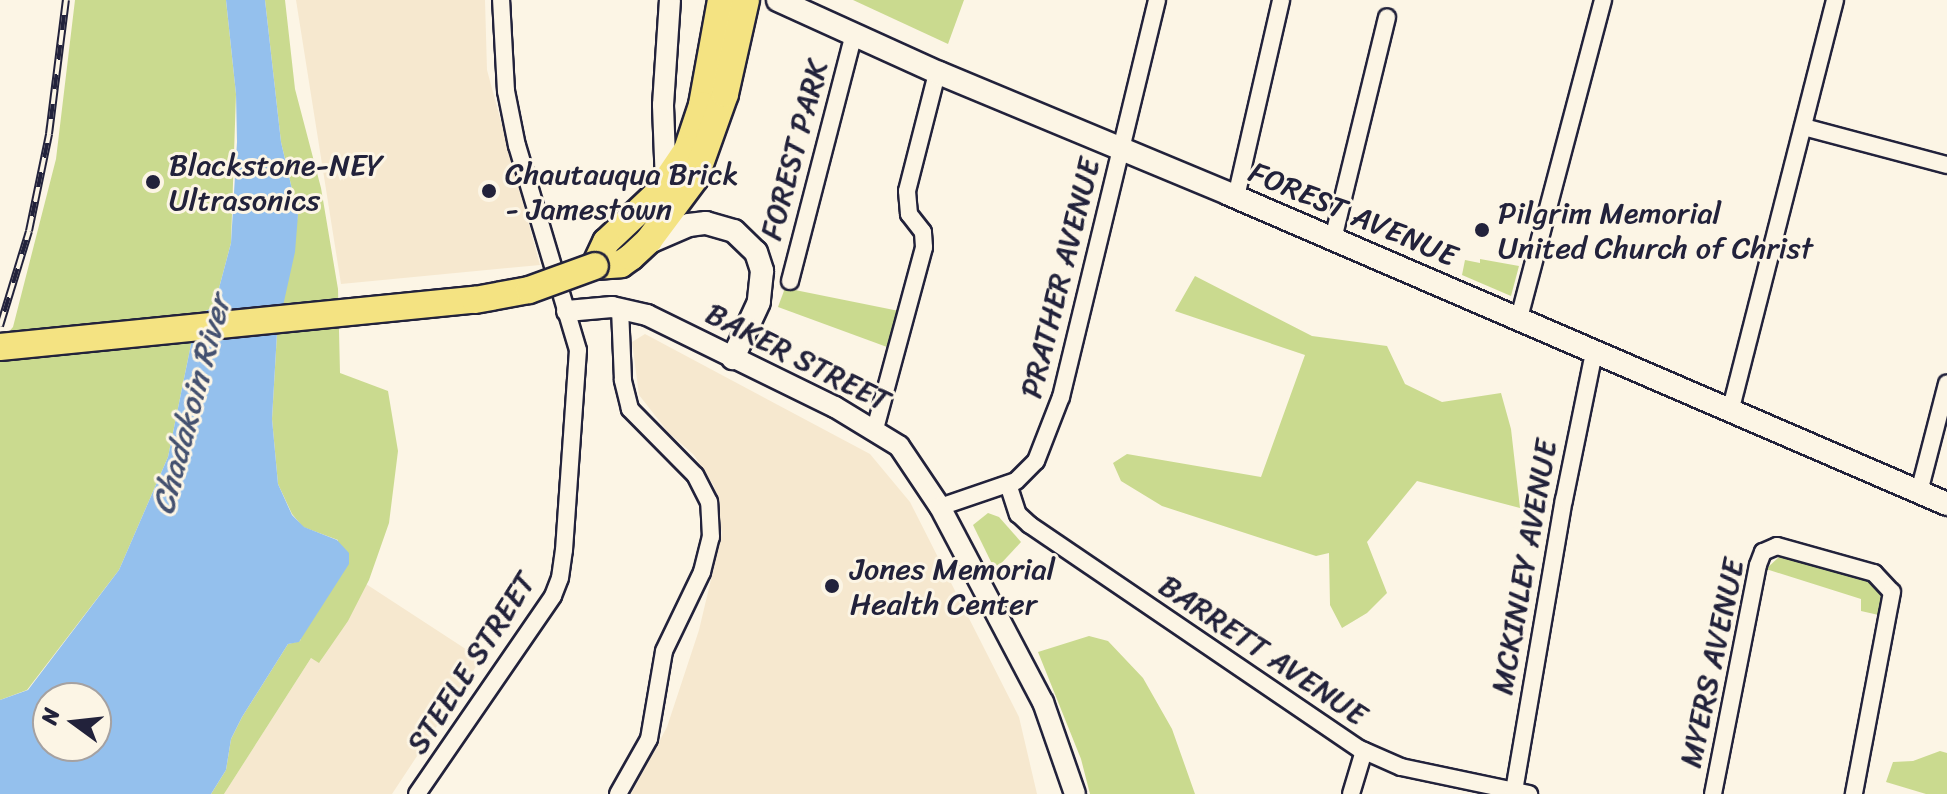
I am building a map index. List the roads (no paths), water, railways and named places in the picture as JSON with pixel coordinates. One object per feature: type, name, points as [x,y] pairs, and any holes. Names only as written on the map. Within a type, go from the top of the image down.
[{"type":"highway","points":[[595,266],[606,242],[666,184],[687,150],[702,105],[721,0]]},
{"type":"highway","points":[[0,347],[475,300],[529,290],[595,266],[621,264],[643,245],[695,178],[725,94],[746,0]]},
{"type":"main road","name":"FOREST AVENUE","points":[[778,0],[937,73],[1236,197],[1947,504]]},
{"type":"main road","points":[[643,245],[689,225],[706,223],[734,231],[756,252],[762,271],[759,302],[733,358]]},
{"type":"street","name":"STEELE STREET","points":[[417,794],[521,645],[560,578],[578,350],[509,106],[501,0]]},
{"type":"street","points":[[666,184],[663,105],[670,0]]},
{"type":"street","name":"PRATHER AVENUE","points":[[935,499],[1008,484],[1028,473],[1036,461],[1061,397],[1157,0]]},
{"type":"street","points":[[1236,197],[1281,0]]},
{"type":"street","points":[[1519,318],[1603,0]]},
{"type":"street","points":[[1730,412],[1835,0]]},
{"type":"street","points":[[1333,239],[1387,17]]},
{"type":"street","name":"FOREST PARK","points":[[790,281],[854,33]]},
{"type":"street","points":[[875,429],[924,247],[923,232],[909,214],[907,191],[937,73]]},
{"type":"street","points":[[1804,127],[1947,165]]},
{"type":"street","name":"BAKER STREET","points":[[568,316],[620,309],[647,315],[875,429],[899,446],[935,499],[1043,702],[1075,794]]},
{"type":"street","points":[[618,794],[649,739],[664,651],[702,572],[711,537],[709,502],[695,475],[630,409],[623,380],[620,309]]},
{"type":"street","name":"MCKINLEY AVENUE","points":[[1521,792],[1566,488],[1594,353]]},
{"type":"street","points":[[1919,492],[1947,384]]},
{"type":"street","name":"BARRETT AVENUE","points":[[1008,484],[1018,514],[1030,525],[1364,751],[1401,767],[1521,792]]},
{"type":"street","name":"MYERS AVENUE","points":[[1713,794],[1763,552],[1777,546],[1874,573],[1888,585],[1893,601],[1854,794]]},
{"type":"street","points":[[1351,794],[1364,751]]},
{"type":"water","name":"Chadakoin River","points":[[226,0],[265,0],[281,142],[298,215],[295,252],[277,333],[272,419],[278,484],[292,515],[304,527],[337,540],[349,553],[349,564],[299,642],[288,644],[242,717],[231,739],[226,770],[211,794],[0,794],[0,700],[28,690],[32,685],[32,762],[112,762],[112,682],[34,682],[119,570],[168,457],[197,315],[214,307],[231,243],[237,142],[236,94]]},
{"type":"railway","points":[[0,326],[29,231],[49,134],[66,0]]},
{"type":"place","name":"Blackstone-NEY Ultrasonics","points":[[153,182]]},
{"type":"place","name":"Chautauqua Brick - Jamestown","points":[[489,191]]},
{"type":"place","name":"Pilgrim Memorial United Church of Christ","points":[[1482,230]]},
{"type":"place","name":"Jones Memorial Health Center","points":[[832,586]]}]
